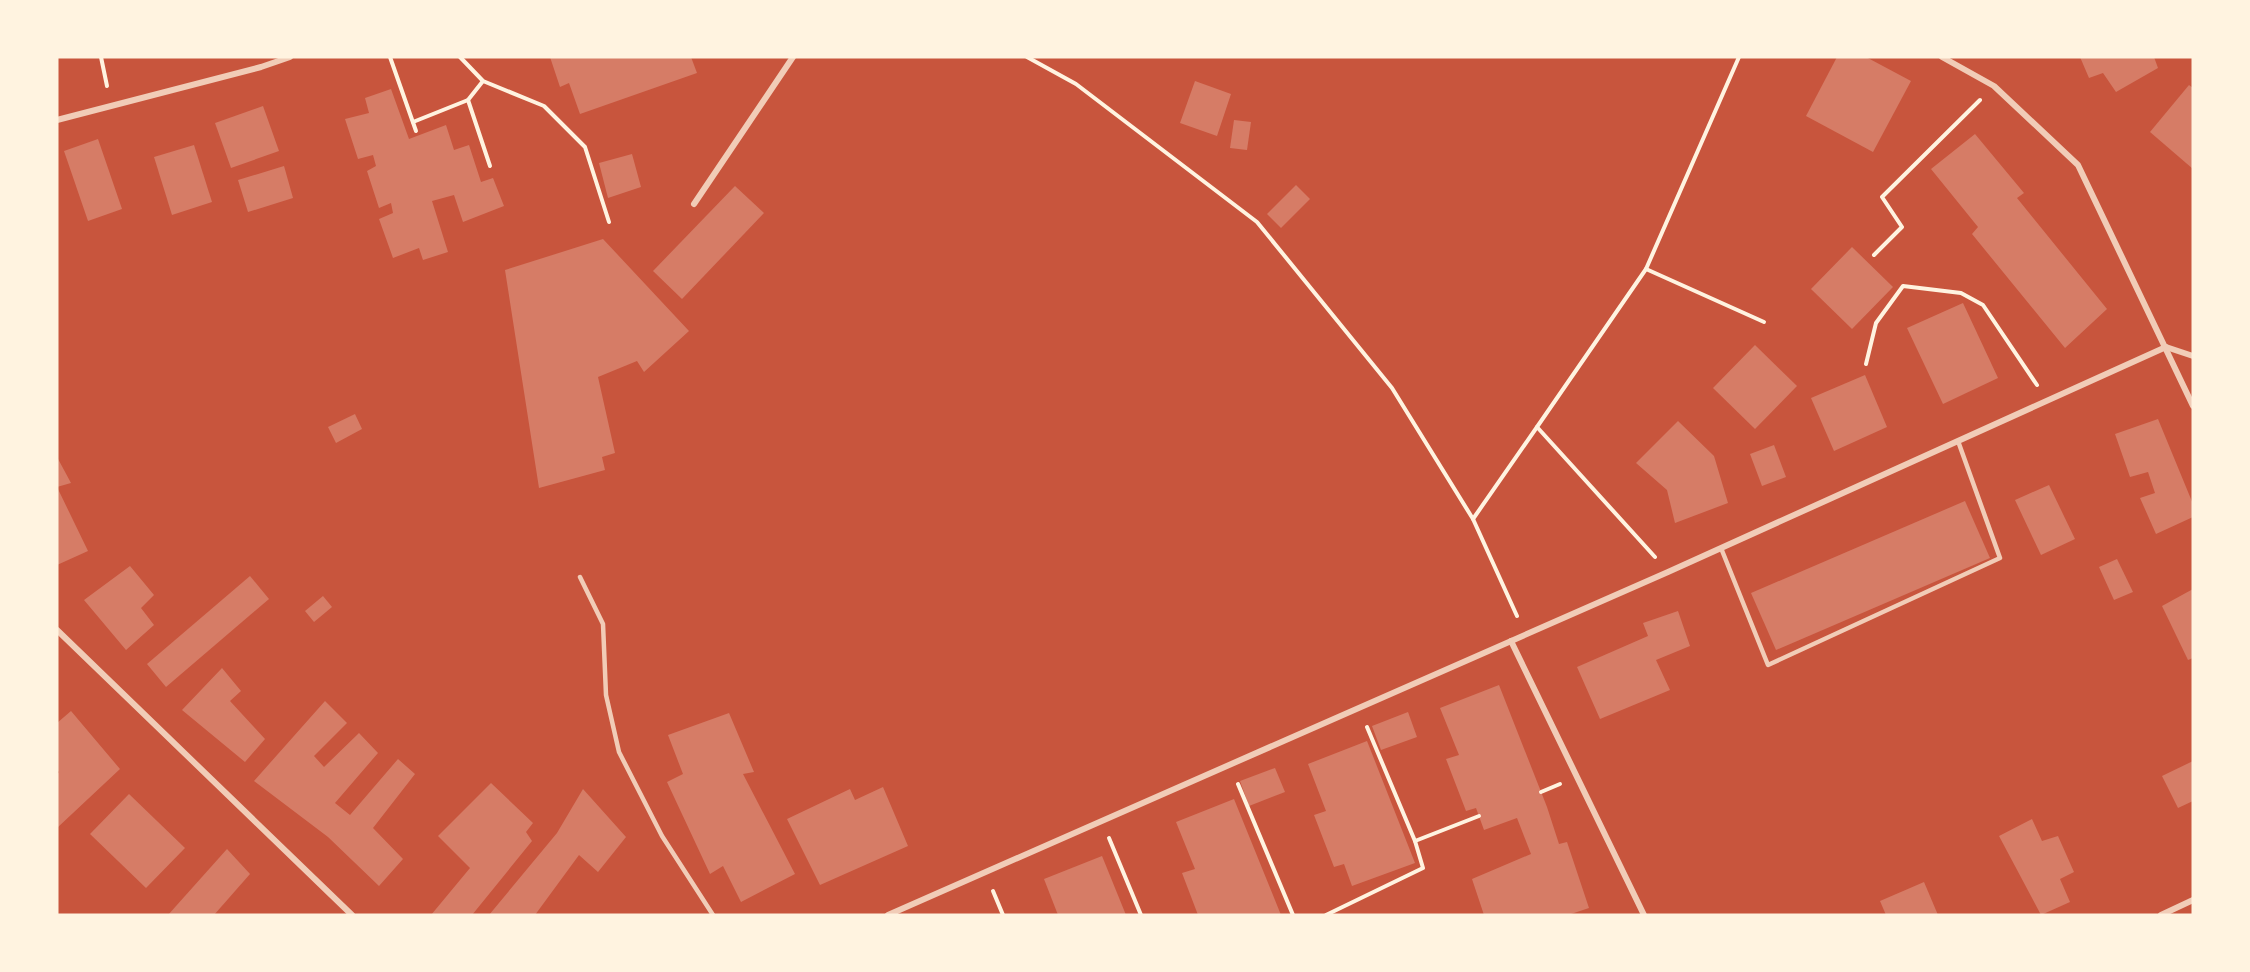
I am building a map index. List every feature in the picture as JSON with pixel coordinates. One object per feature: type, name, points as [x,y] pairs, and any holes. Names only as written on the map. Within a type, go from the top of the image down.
[{"type":"street","points":[[57,120],[261,67],[290,57]]},
{"type":"street","points":[[694,204],[793,57]]},
{"type":"street","points":[[1942,57],[1994,86],[2078,165],[2193,406]]},
{"type":"street","points":[[888,915],[1668,572],[2166,347],[2193,356]]},
{"type":"street","points":[[57,630],[352,915]]},
{"type":"street","points":[[1511,641],[1644,915]]},
{"type":"street","points":[[2161,915],[2193,900]]},
{"type":"lane","points":[[1721,548],[1768,665],[2000,558],[1958,441]]},
{"type":"lane","points":[[580,577],[603,624],[606,695],[619,752],[662,836],[713,915]]},
{"type":"path","points":[[101,57],[111,107]]},
{"type":"path","points":[[390,57],[416,131]]},
{"type":"path","points":[[460,57],[483,81],[544,106],[585,147],[609,222]]},
{"type":"path","points":[[1027,57],[1076,84],[1257,222],[1392,388],[1473,519],[1525,633]]},
{"type":"path","points":[[1473,519],[1646,269],[1739,57]]},
{"type":"path","points":[[413,122],[468,100],[483,81]]},
{"type":"path","points":[[1874,255],[1902,227],[1882,197],[1994,86]]},
{"type":"path","points":[[468,100],[490,166]]},
{"type":"path","points":[[1646,269],[1764,322]]},
{"type":"path","points":[[1866,364],[1876,322],[1903,286],[1961,293],[1983,305],[2048,400]]},
{"type":"path","points":[[1537,427],[1668,572]]},
{"type":"path","points":[[1326,915],[1421,870],[1423,863],[1359,708]]},
{"type":"path","points":[[1230,764],[1293,915]]},
{"type":"path","points":[[1415,841],[1479,816]]},
{"type":"path","points":[[1101,821],[1141,915]]},
{"type":"building","points":[[550,57],[691,57],[697,73],[580,114],[569,83],[560,87]]},
{"type":"building","points":[[1837,57],[1866,57],[1911,81],[1873,152],[1806,116]]},
{"type":"building","points":[[2080,57],[2154,57],[2158,68],[2116,92],[2103,73],[2089,78]]},
{"type":"building","points":[[1195,81],[1231,94],[1217,136],[1180,123]]},
{"type":"building","points":[[2189,85],[2193,88],[2193,169],[2150,132]]},
{"type":"building","points":[[391,89],[409,139],[446,125],[454,150],[469,145],[481,182],[493,178],[504,206],[463,222],[454,195],[432,201],[448,252],[423,260],[419,248],[393,258],[379,219],[393,213],[391,203],[379,208],[367,171],[376,166],[373,155],[358,159],[345,119],[369,113],[365,98]]},
{"type":"building","points":[[263,106],[279,151],[231,168],[215,123]]},
{"type":"building","points":[[1234,120],[1251,122],[1247,150],[1230,148]]},
{"type":"building","points":[[1975,134],[2024,193],[2017,198],[2107,309],[2065,348],[1972,234],[1978,227],[1931,169]]},
{"type":"building","points":[[98,139],[122,209],[88,221],[64,151]]},
{"type":"building","points":[[194,145],[212,202],[172,215],[154,157]]},
{"type":"building","points":[[632,154],[641,187],[608,198],[599,163]]},
{"type":"building","points":[[284,166],[293,198],[248,212],[238,180]]},
{"type":"building","points":[[1296,185],[1310,199],[1281,228],[1267,214]]},
{"type":"building","points":[[735,186],[764,213],[682,299],[653,271]]},
{"type":"building","points":[[603,239],[689,331],[644,372],[637,361],[598,377],[615,453],[602,457],[605,470],[539,488],[505,270]]},
{"type":"building","points":[[1852,247],[1893,287],[1852,329],[1811,289]]},
{"type":"building","points":[[1963,303],[1998,378],[1943,404],[1907,328]]},
{"type":"building","points":[[1755,345],[1797,386],[1755,429],[1713,388]]},
{"type":"building","points":[[1865,375],[1887,427],[1834,451],[1811,398]]},
{"type":"building","points":[[355,414],[362,429],[336,443],[328,427]]},
{"type":"building","points":[[2158,419],[2193,504],[2193,517],[2156,534],[2140,498],[2155,493],[2148,472],[2130,477],[2115,434]]},
{"type":"building","points":[[1678,421],[1714,456],[1728,503],[1675,523],[1667,490],[1636,463]]},
{"type":"building","points":[[1774,445],[1786,477],[1762,486],[1750,454]]},
{"type":"building","points":[[57,457],[71,483],[57,487]]},
{"type":"building","points":[[2049,485],[2075,539],[2041,555],[2015,500]]},
{"type":"building","points":[[57,487],[88,551],[57,565]]},
{"type":"building","points":[[1965,501],[1990,558],[1776,650],[1751,593]]},
{"type":"building","points":[[2117,559],[2133,592],[2114,600],[2099,567]]},
{"type":"building","points":[[130,566],[154,595],[141,608],[154,625],[126,650],[84,600]]},
{"type":"building","points":[[250,576],[269,599],[166,687],[147,664]]},
{"type":"building","points":[[2193,589],[2193,658],[2188,660],[2162,606]]},
{"type":"building","points":[[323,596],[332,607],[314,622],[305,611]]},
{"type":"building","points":[[1678,611],[1690,646],[1656,660],[1670,690],[1600,719],[1577,667],[1648,636],[1643,623]]},
{"type":"building","points":[[222,668],[241,691],[230,701],[265,739],[245,762],[182,710]]},
{"type":"building","points":[[1499,685],[1547,807],[1559,844],[1567,842],[1589,908],[1568,915],[1484,915],[1472,879],[1531,854],[1517,818],[1484,830],[1476,808],[1466,811],[1446,759],[1459,755],[1440,708]]},
{"type":"building","points":[[325,701],[347,723],[314,756],[324,767],[359,733],[378,753],[335,803],[350,815],[398,759],[415,774],[373,828],[403,859],[379,886],[328,837],[254,781]]},
{"type":"building","points":[[71,711],[120,769],[57,828],[57,775],[59,772],[57,770],[57,723]]},
{"type":"building","points":[[1408,712],[1417,737],[1381,750],[1372,726]]},
{"type":"building","points":[[729,713],[754,772],[743,774],[795,874],[741,902],[723,866],[710,874],[667,782],[683,774],[668,735]]},
{"type":"building","points":[[1367,741],[1415,863],[1352,886],[1344,864],[1334,867],[1314,815],[1326,811],[1308,764]]},
{"type":"building","points":[[2193,761],[2193,801],[2178,808],[2162,776]]},
{"type":"building","points":[[1275,768],[1285,792],[1249,806],[1240,781]]},
{"type":"building","points":[[491,783],[533,823],[526,832],[532,841],[472,915],[431,915],[470,868],[438,836]]},
{"type":"building","points":[[883,787],[908,846],[820,885],[787,819],[850,789],[855,800]]},
{"type":"building","points":[[583,789],[626,837],[598,872],[579,855],[535,915],[489,915],[557,833]]},
{"type":"building","points":[[129,794],[185,848],[146,888],[90,834]]},
{"type":"building","points":[[1234,799],[1281,915],[1198,915],[1182,873],[1195,869],[1176,822]]},
{"type":"building","points":[[2032,819],[2042,841],[2058,836],[2074,872],[2060,879],[2070,902],[2041,915],[1999,836]]},
{"type":"building","points":[[227,849],[250,874],[214,915],[168,915]]},
{"type":"building","points":[[1102,856],[1126,915],[1058,915],[1044,879]]},
{"type":"building","points":[[1924,882],[1938,915],[1886,915],[1880,901]]}]
